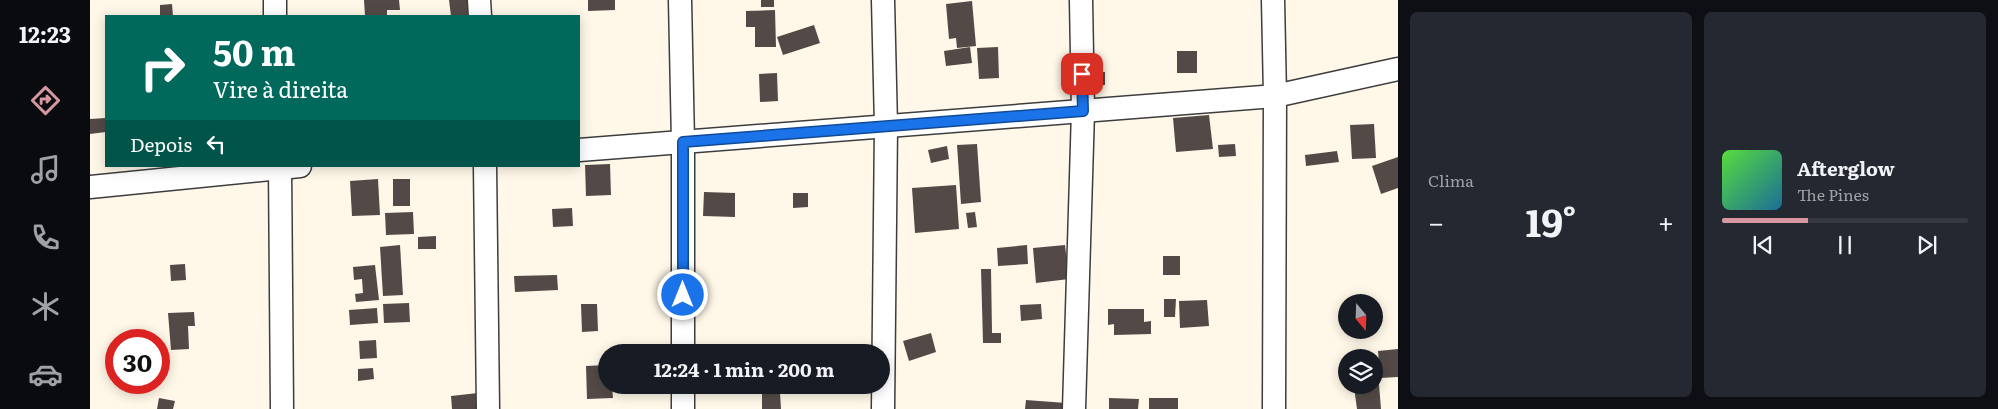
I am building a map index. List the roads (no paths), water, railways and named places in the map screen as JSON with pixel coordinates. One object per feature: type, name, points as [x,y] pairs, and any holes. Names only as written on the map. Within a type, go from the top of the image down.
[{"type":"street","points":[[275,0],[275,15]]},
{"type":"street","points":[[479,0],[480,15]]},
{"type":"street","points":[[680,0],[683,142],[683,344]]},
{"type":"street","points":[[883,0],[886,126],[883,409]]},
{"type":"street","points":[[1074,409],[1083,111],[1081,0]]},
{"type":"street","points":[[1273,0],[1275,96],[1274,409]]},
{"type":"street","points":[[580,150],[1275,96],[1398,69]]},
{"type":"street","points":[[90,187],[287,167],[282,409]]},
{"type":"street","points":[[485,167],[488,409]]},
{"type":"street","points":[[683,394],[683,409]]}]
